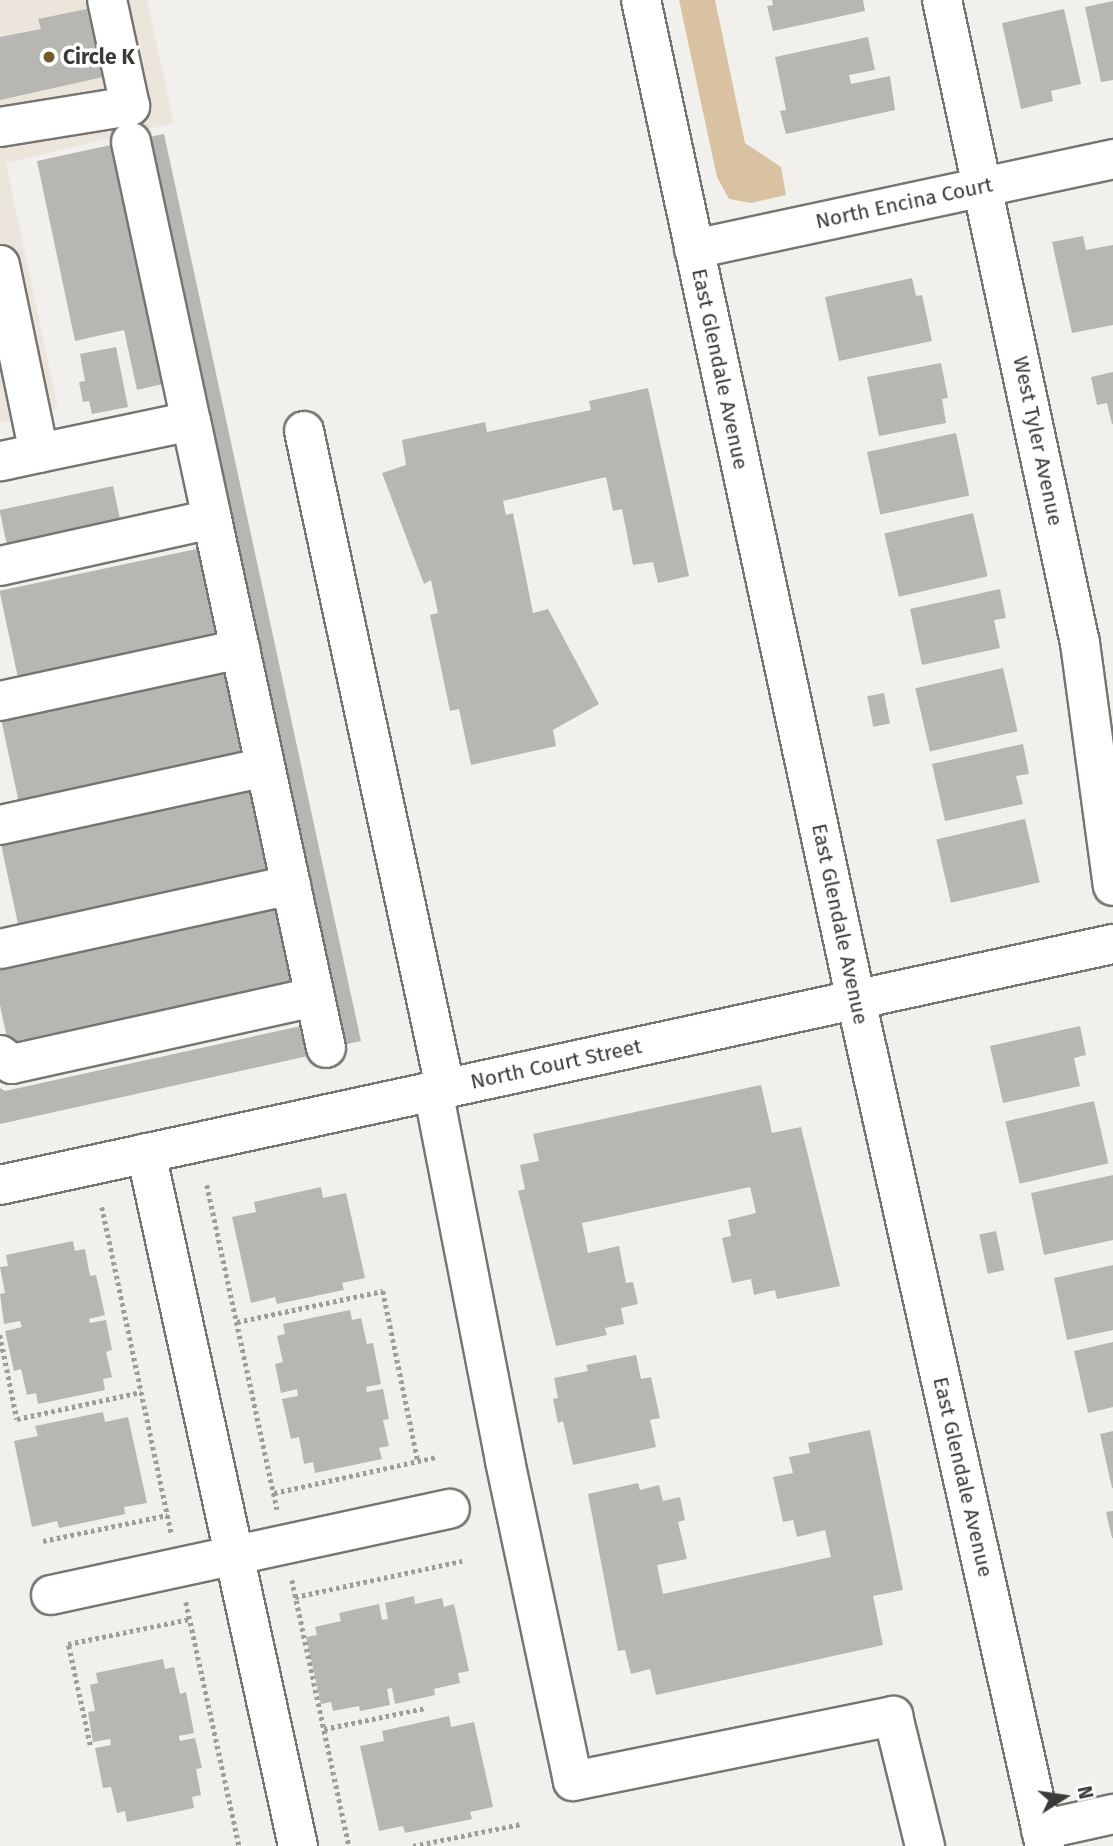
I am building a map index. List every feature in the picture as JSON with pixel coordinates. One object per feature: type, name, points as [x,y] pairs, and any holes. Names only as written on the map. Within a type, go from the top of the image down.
[{"type":"street","points":[[0,127],[130,106],[107,0]]},
{"type":"street","name":"East Glendale Avenue","points":[[641,0],[856,1000],[1043,1838]]},
{"type":"street","name":"West Tyler Avenue","points":[[942,0],[1080,643],[1113,886]]},
{"type":"street","points":[[131,142],[326,1048]]},
{"type":"street","name":"North Encina Court","points":[[694,249],[1113,159]]},
{"type":"street","points":[[0,265],[15,412],[39,453]]},
{"type":"street","points":[[0,461],[191,421]]},
{"type":"street","points":[[304,431],[439,1089],[502,1447],[573,1781],[893,1716],[925,1846]]},
{"type":"street","points":[[0,566],[212,519]]},
{"type":"street","points":[[0,701],[240,649]]},
{"type":"street","points":[[0,824],[265,767]]},
{"type":"street","points":[[0,949],[291,885]]},
{"type":"street","name":"North Court Street","points":[[0,1185],[1113,944]]},
{"type":"street","points":[[0,1055],[12,1064],[315,998]]},
{"type":"street","points":[[146,1153],[298,1846]]},
{"type":"street","points":[[51,1595],[450,1509]]},
{"type":"street","points":[[1043,1838],[1113,1814]]},
{"type":"path","points":[[102,1208],[239,1846]]},
{"type":"path","points":[[237,1322],[383,1290],[418,1461]]},
{"type":"path","points":[[0,1335],[17,1419],[141,1392]]},
{"type":"path","points":[[274,1493],[437,1457]]},
{"type":"path","points":[[43,1542],[167,1515]]},
{"type":"path","points":[[295,1597],[462,1561]]},
{"type":"path","points":[[90,1745],[68,1644],[190,1619]]},
{"type":"path","points":[[324,1729],[425,1708]]},
{"type":"path","points":[[413,1846],[521,1824]]},
{"type":"shaded area","points":[[0,0],[147,0],[174,123],[6,163],[58,409],[0,423]]},
{"type":"shaded area","points":[[679,0],[715,0],[745,143],[781,167],[786,195],[751,203],[729,199],[717,177]]},
{"type":"building","points":[[772,0],[863,0],[865,11],[773,31],[767,6],[773,5]]},
{"type":"building","points":[[1113,1],[1113,80],[1101,82],[1085,7]]},
{"type":"building","name":"Circle K","points":[[87,9],[103,77],[0,100],[0,37],[41,29],[38,19]]},
{"type":"building","points":[[1064,9],[1081,84],[1051,91],[1053,101],[1021,109],[1002,23]]},
{"type":"building","points":[[868,37],[875,70],[849,75],[851,84],[890,76],[895,110],[786,134],[780,111],[786,110],[775,57]]},
{"type":"building","points":[[164,134],[361,1041],[343,1045],[140,139]]},
{"type":"building","points":[[120,143],[171,382],[137,390],[124,330],[75,341],[37,161]]},
{"type":"building","points":[[1083,236],[1086,250],[1113,245],[1113,325],[1072,333],[1052,242]]},
{"type":"building","points":[[912,278],[916,296],[922,295],[932,341],[839,361],[825,297]]},
{"type":"building","points":[[116,347],[128,407],[92,414],[89,401],[83,402],[79,382],[85,381],[80,354]]},
{"type":"building","points":[[941,363],[948,398],[942,399],[946,423],[879,436],[867,377]]},
{"type":"building","points":[[1113,372],[1112,424],[1107,403],[1097,405],[1091,377]]},
{"type":"building","points":[[648,388],[689,576],[658,583],[653,562],[633,565],[622,509],[613,511],[606,477],[503,501],[506,515],[513,513],[533,613],[548,609],[599,704],[553,730],[556,746],[471,765],[459,709],[450,711],[430,615],[438,613],[431,580],[424,584],[382,473],[406,465],[402,440],[485,422],[487,432],[591,410],[589,401]]},
{"type":"building","points":[[956,433],[969,496],[880,515],[867,452]]},
{"type":"building","points":[[113,486],[120,520],[7,544],[0,510]]},
{"type":"building","points":[[973,513],[988,576],[899,597],[884,533]]},
{"type":"building","points":[[201,548],[221,641],[19,684],[0,591]]},
{"type":"building","points":[[1000,589],[1006,618],[994,620],[1000,648],[922,665],[910,609]]},
{"type":"building","points":[[226,666],[246,759],[20,807],[0,714]]},
{"type":"building","points":[[1003,668],[1018,731],[930,752],[915,688]]},
{"type":"building","points":[[884,693],[890,723],[873,727],[867,696]]},
{"type":"building","points":[[1023,744],[1029,774],[1016,776],[1023,804],[945,821],[932,764]]},
{"type":"building","points":[[250,784],[270,877],[19,930],[0,837]]},
{"type":"building","points":[[1025,819],[1040,882],[951,903],[936,839]]},
{"type":"building","points":[[274,903],[292,981],[8,1043],[0,1005],[0,962]]},
{"type":"building","points":[[301,1026],[308,1056],[0,1124],[0,1088],[5,1091]]},
{"type":"building","points":[[1080,1026],[1086,1055],[1074,1058],[1080,1086],[1003,1103],[990,1046]]},
{"type":"building","points":[[761,1085],[772,1133],[801,1127],[840,1286],[777,1299],[775,1290],[754,1295],[751,1279],[732,1283],[722,1238],[731,1236],[728,1220],[756,1213],[750,1187],[582,1223],[588,1253],[619,1246],[626,1283],[633,1282],[638,1304],[621,1308],[624,1324],[605,1328],[607,1335],[556,1346],[518,1191],[525,1189],[520,1165],[539,1161],[533,1134]]},
{"type":"building","points":[[1094,1101],[1108,1163],[1020,1184],[1005,1121]]},
{"type":"building","points":[[1113,1175],[1113,1240],[1044,1255],[1031,1193]]},
{"type":"building","points":[[321,1187],[323,1198],[346,1193],[365,1278],[342,1283],[344,1290],[277,1304],[275,1297],[251,1303],[232,1217],[256,1212],[254,1202]]},
{"type":"building","points":[[996,1231],[1004,1270],[988,1274],[979,1235]]},
{"type":"building","points":[[73,1241],[75,1251],[85,1249],[90,1276],[96,1275],[105,1315],[89,1319],[90,1323],[106,1320],[112,1350],[106,1352],[112,1377],[103,1379],[105,1390],[38,1404],[36,1393],[27,1395],[21,1369],[14,1371],[5,1331],[22,1327],[20,1321],[4,1324],[0,1294],[5,1293],[0,1267],[8,1266],[6,1255]]},
{"type":"building","points":[[1113,1265],[1113,1330],[1067,1340],[1054,1278]]},
{"type":"building","points":[[350,1310],[352,1320],[361,1318],[367,1344],[373,1343],[381,1384],[366,1387],[367,1392],[383,1389],[389,1419],[383,1420],[389,1446],[379,1448],[382,1459],[315,1473],[313,1462],[304,1464],[299,1437],[291,1439],[282,1399],[298,1396],[297,1389],[281,1393],[275,1364],[283,1362],[277,1336],[285,1334],[283,1324]]},
{"type":"building","points":[[1113,1342],[1113,1407],[1088,1413],[1074,1351]]},
{"type":"building","points":[[636,1355],[641,1379],[651,1377],[660,1418],[650,1420],[656,1447],[573,1465],[563,1421],[558,1423],[553,1399],[558,1398],[554,1378],[588,1371],[586,1365]]},
{"type":"building","points":[[103,1412],[105,1422],[128,1417],[147,1503],[124,1507],[125,1514],[59,1528],[57,1521],[32,1527],[14,1441],[38,1436],[35,1426]]},
{"type":"building","points":[[870,1430],[903,1590],[873,1596],[883,1645],[656,1695],[650,1669],[631,1674],[625,1650],[618,1651],[588,1494],[638,1483],[640,1490],[659,1485],[663,1501],[680,1497],[685,1520],[678,1522],[687,1559],[657,1565],[663,1594],[831,1557],[825,1530],[797,1537],[793,1520],[783,1522],[773,1477],[793,1473],[789,1457],[810,1453],[808,1443]]},
{"type":"building","points":[[1113,1431],[1113,1488],[1112,1488],[1100,1434]]},
{"type":"building","points":[[1113,1511],[1113,1538],[1112,1538],[1106,1512]]},
{"type":"building","points":[[414,1596],[415,1604],[442,1598],[444,1607],[454,1604],[469,1671],[458,1673],[460,1683],[434,1689],[435,1695],[395,1704],[392,1688],[387,1689],[390,1705],[360,1711],[359,1706],[333,1711],[331,1702],[321,1704],[306,1637],[317,1635],[315,1627],[341,1621],[339,1613],[379,1604],[382,1620],[388,1619],[385,1603]]},
{"type":"building","points":[[163,1659],[165,1669],[174,1667],[180,1694],[186,1692],[194,1733],[179,1736],[180,1741],[195,1738],[202,1768],[196,1769],[201,1795],[192,1797],[194,1808],[127,1822],[125,1811],[117,1813],[111,1787],[103,1788],[95,1748],[111,1745],[110,1739],[93,1742],[88,1712],[95,1711],[90,1685],[98,1683],[96,1673]]},
{"type":"building","points":[[449,1716],[451,1727],[474,1722],[493,1807],[470,1812],[472,1819],[405,1833],[403,1826],[379,1831],[360,1746],[384,1741],[382,1731]]},
{"type":"place","name":"Circle K","points":[[49,57]]}]
